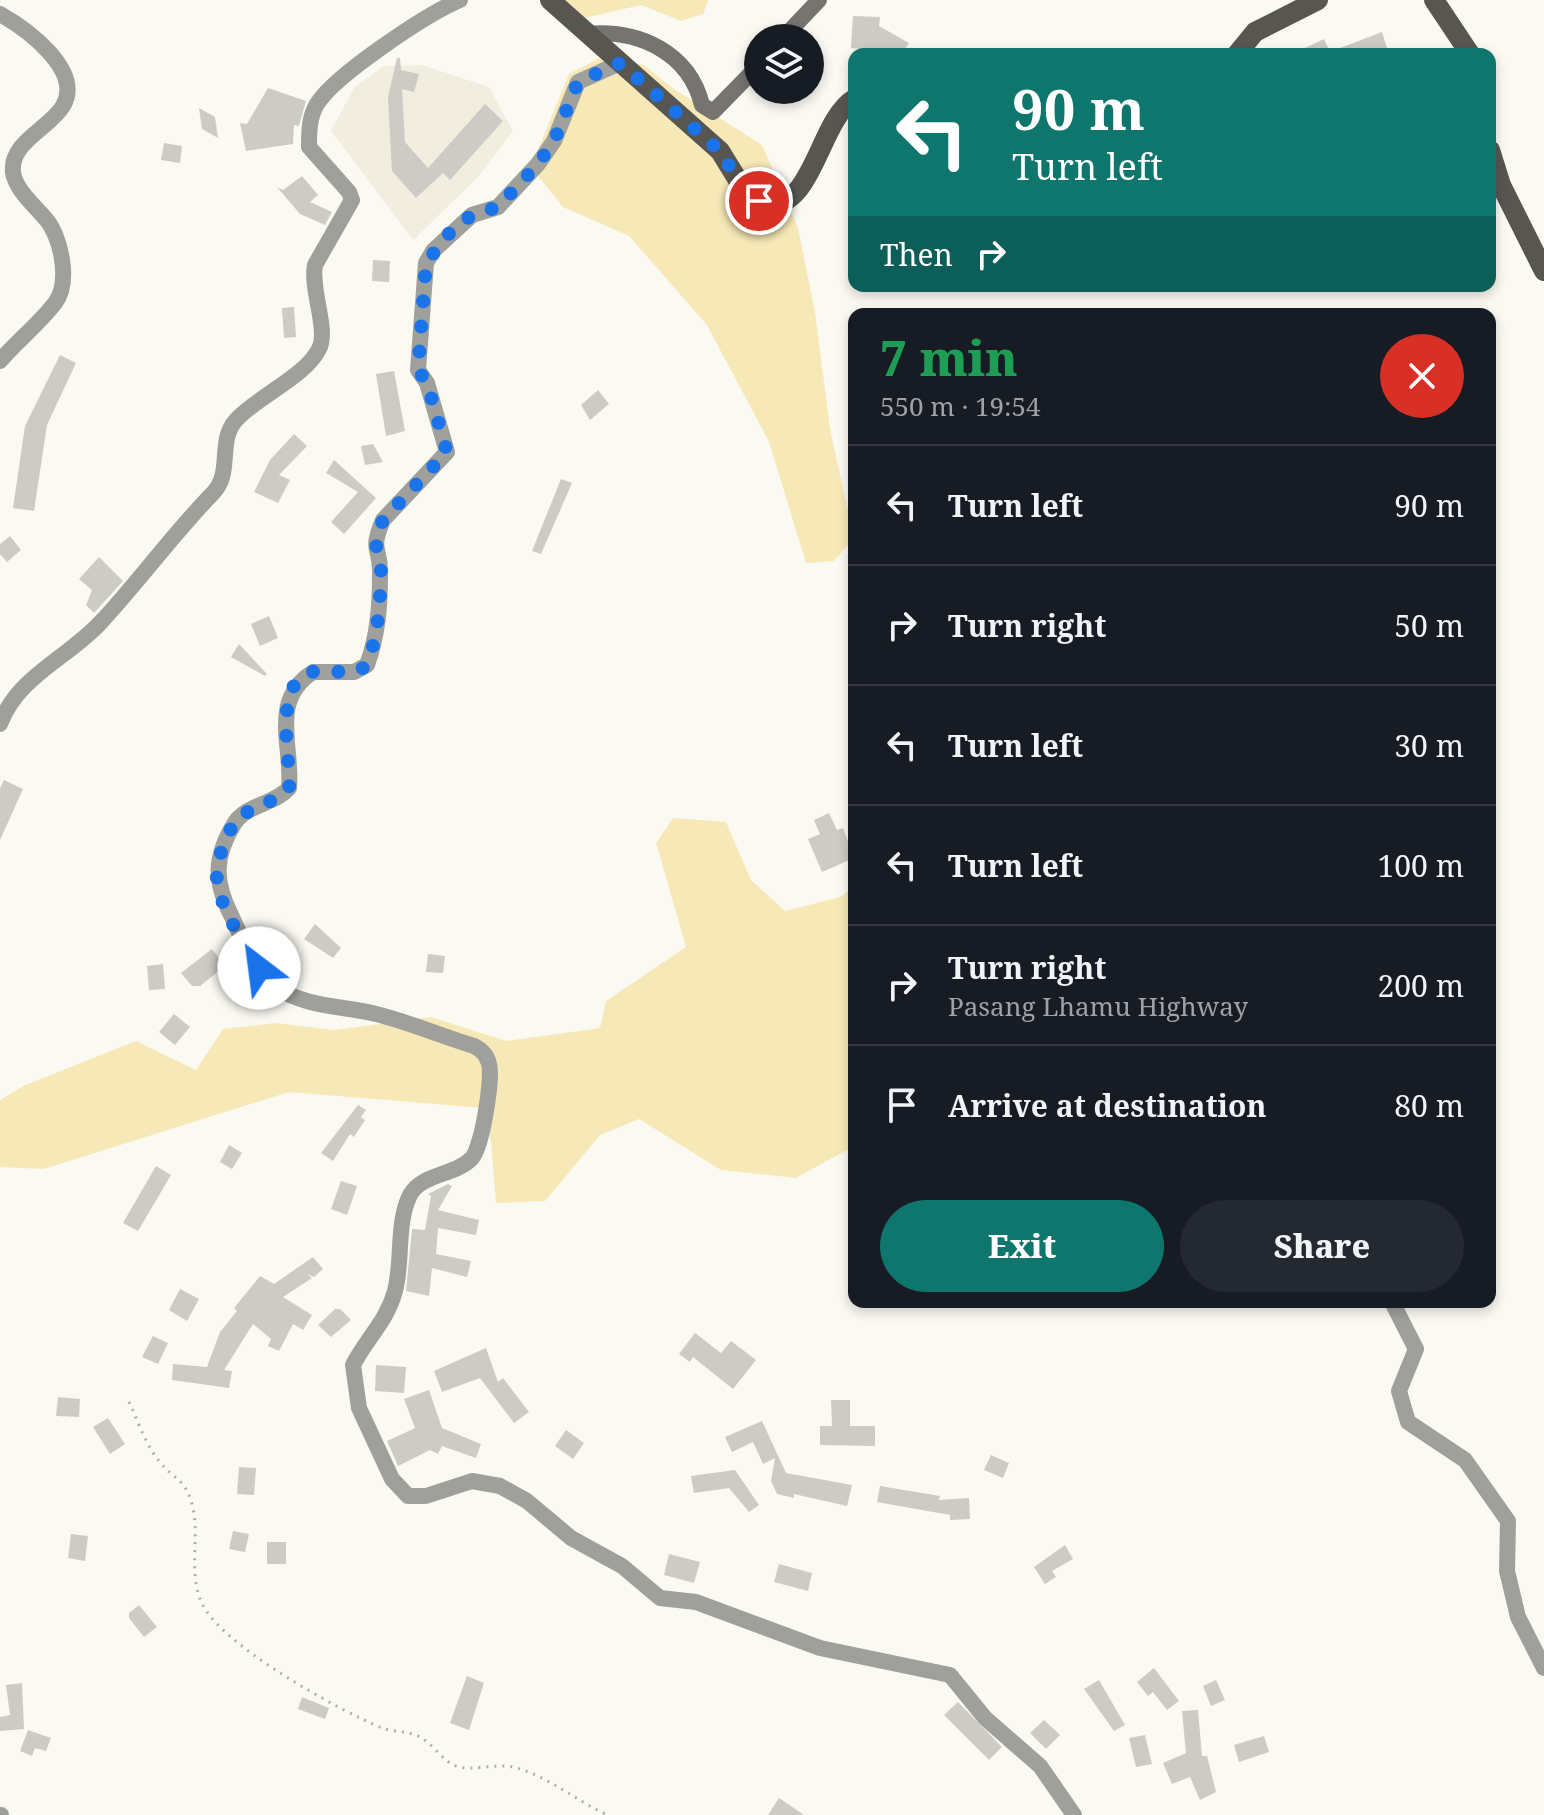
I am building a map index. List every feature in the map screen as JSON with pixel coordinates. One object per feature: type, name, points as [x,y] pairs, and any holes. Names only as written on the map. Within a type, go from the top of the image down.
[{"type":"main road","points":[[550,0],[720,151],[753,197],[771,205],[802,186],[832,122],[848,105]]},
{"type":"main road","points":[[1242,48],[1255,32],[1318,0]]},
{"type":"main road","points":[[1434,0],[1466,48]]},
{"type":"main road","points":[[1496,169],[1544,271]]},
{"type":"street","points":[[0,724],[5,710],[26,683],[99,625],[171,536],[220,485],[225,440],[233,422],[302,367],[320,348],[323,337],[313,276],[315,265],[352,200],[349,192],[309,147],[309,126],[318,103],[401,33],[430,12],[460,0]]},
{"type":"street","points":[[796,24],[819,0]]},
{"type":"street","points":[[0,14],[29,31],[49,51],[67,87],[63,105],[16,153],[13,174],[23,194],[50,223],[59,248],[62,277],[57,301],[0,361]]},
{"type":"street","points":[[587,34],[611,32],[656,44],[676,57],[690,76],[702,105],[713,112],[744,80]]},
{"type":"street","points":[[620,63],[578,82],[554,141],[538,164],[498,207],[472,215],[451,231],[426,263],[418,370],[427,383],[447,452],[383,520],[378,532],[374,550],[381,572],[379,615],[367,665],[354,672],[313,672],[295,689],[285,717],[289,788],[279,797],[246,812],[234,823],[219,864],[218,890],[249,955],[278,988],[321,1004],[379,1014],[474,1046],[483,1051],[489,1062],[490,1078],[478,1149],[463,1165],[430,1179],[411,1193],[404,1219],[399,1275],[389,1310],[353,1365],[359,1408],[401,1491],[417,1497],[472,1481],[500,1486],[527,1501],[571,1538],[622,1566],[660,1598],[696,1602],[829,1651],[950,1675],[985,1718],[1040,1766],[1074,1815]]},
{"type":"street","points":[[1395,1308],[1416,1349],[1399,1391],[1408,1422],[1465,1460],[1508,1521],[1507,1571],[1518,1617],[1544,1668]]},
{"type":"path","points":[[129,1402],[160,1462],[183,1481],[196,1531],[192,1559],[197,1586],[208,1614],[239,1645],[290,1679],[383,1728],[419,1736],[455,1765],[514,1767],[564,1788],[589,1807],[608,1815]]},
{"type":"shaded area","points":[[544,0],[708,0],[703,14],[681,21],[641,5],[580,19]]},
{"type":"shaded area","points":[[601,57],[644,65],[671,87],[762,145],[798,228],[815,312],[830,429],[848,511],[848,545],[834,561],[806,563],[769,442],[707,325],[629,236],[563,207],[531,167],[569,74]]},
{"type":"shaded area","points":[[422,65],[489,87],[513,131],[477,178],[413,240],[331,131],[354,88],[384,66]]},
{"type":"shaded area","points":[[673,818],[726,822],[751,880],[785,911],[840,897],[848,891],[848,1149],[796,1178],[721,1170],[639,1119],[600,1135],[545,1201],[496,1203],[491,1142],[483,1108],[289,1092],[44,1169],[0,1167],[0,1100],[23,1086],[136,1041],[196,1070],[223,1029],[276,1023],[335,1030],[431,1017],[506,1041],[600,1028],[606,1001],[686,947],[656,843]]},
{"type":"building","points":[[853,16],[880,17],[879,26],[909,43],[906,48],[851,48]]},
{"type":"building","points":[[1382,32],[1387,48],[1340,48]]},
{"type":"building","points":[[1324,39],[1328,48],[1305,48]]},
{"type":"building","points":[[397,58],[400,58],[401,70],[419,74],[414,92],[402,89],[405,142],[428,168],[485,104],[503,121],[450,180],[443,173],[416,198],[392,171],[388,97]]},
{"type":"building","points":[[268,88],[306,101],[299,126],[294,125],[293,144],[246,151],[240,123],[247,124]]},
{"type":"building","points":[[199,108],[215,117],[218,138],[202,129]]},
{"type":"building","points":[[164,143],[182,146],[180,163],[161,160]]},
{"type":"building","points":[[302,176],[318,195],[310,202],[332,212],[325,225],[300,214],[277,187],[283,190]]},
{"type":"building","points":[[373,260],[390,261],[389,282],[372,281]]},
{"type":"building","points":[[294,307],[296,337],[284,338],[282,308]]},
{"type":"building","points":[[60,355],[76,363],[47,425],[34,511],[13,508],[25,426]]},
{"type":"building","points":[[394,371],[405,431],[386,436],[376,374]]},
{"type":"building","points":[[598,390],[609,404],[590,420],[581,405]]},
{"type":"building","points":[[294,434],[307,446],[279,475],[290,480],[278,503],[254,492],[270,460]]},
{"type":"building","points":[[373,444],[383,462],[365,465],[361,446]]},
{"type":"building","points":[[334,460],[376,498],[344,534],[331,522],[358,492],[326,473]]},
{"type":"building","points":[[561,479],[572,483],[541,554],[532,551]]},
{"type":"building","points":[[10,536],[21,550],[7,562],[0,554],[0,544]]},
{"type":"building","points":[[99,557],[123,581],[94,613],[86,605],[92,590],[79,579]]},
{"type":"building","points":[[269,616],[278,638],[260,646],[251,624]]},
{"type":"building","points":[[239,644],[267,674],[265,676],[231,657]]},
{"type":"building","points":[[4,780],[23,789],[0,840],[0,788]]},
{"type":"building","points":[[829,813],[837,830],[843,828],[848,842],[848,861],[822,872],[808,839],[820,834],[814,820]]},
{"type":"building","points":[[315,924],[341,948],[333,958],[304,939]]},
{"type":"building","points":[[212,949],[225,966],[200,986],[192,986],[181,973]]},
{"type":"building","points":[[428,954],[445,956],[443,973],[426,972]]},
{"type":"building","points":[[163,964],[165,989],[149,990],[147,966]]},
{"type":"building","points":[[174,1014],[190,1027],[175,1045],[159,1032]]},
{"type":"building","points":[[358,1105],[366,1110],[361,1117],[365,1120],[354,1137],[350,1134],[333,1161],[321,1153]]},
{"type":"building","points":[[229,1145],[242,1153],[232,1169],[220,1162]]},
{"type":"building","points":[[156,1166],[171,1175],[138,1231],[123,1223]]},
{"type":"building","points":[[341,1181],[357,1186],[347,1215],[331,1209]]},
{"type":"building","points":[[448,1184],[452,1186],[438,1210],[479,1220],[476,1235],[438,1228],[436,1254],[471,1261],[467,1277],[432,1268],[429,1296],[406,1291],[412,1229],[425,1230],[431,1196],[428,1194]]},
{"type":"building","points":[[313,1257],[323,1269],[314,1277],[307,1274],[312,1278],[283,1297],[312,1315],[303,1330],[293,1324],[279,1351],[268,1346],[271,1339],[253,1324],[224,1370],[232,1371],[229,1388],[172,1380],[173,1364],[207,1367],[220,1332],[237,1311],[234,1308],[260,1276],[274,1284]]},
{"type":"building","points":[[180,1289],[199,1299],[187,1321],[169,1310]]},
{"type":"building","points":[[335,1309],[340,1309],[351,1320],[331,1337],[318,1325]]},
{"type":"building","points":[[695,1333],[721,1353],[731,1341],[756,1360],[733,1389],[693,1357],[690,1362],[679,1354]]},
{"type":"building","points":[[153,1336],[168,1343],[158,1364],[142,1357]]},
{"type":"building","points":[[486,1348],[498,1382],[503,1378],[529,1412],[514,1423],[480,1378],[442,1392],[434,1371]]},
{"type":"building","points":[[376,1365],[406,1367],[404,1393],[375,1391]]},
{"type":"building","points":[[429,1390],[442,1428],[481,1444],[476,1458],[442,1446],[438,1454],[430,1450],[398,1466],[387,1441],[415,1428],[404,1399]]},
{"type":"building","points":[[58,1397],[80,1399],[79,1417],[56,1416]]},
{"type":"building","points":[[831,1400],[850,1400],[850,1426],[875,1426],[875,1446],[820,1445],[820,1426],[832,1426]]},
{"type":"building","points":[[108,1418],[125,1444],[110,1454],[93,1427]]},
{"type":"building","points":[[762,1421],[786,1473],[852,1485],[847,1506],[794,1494],[794,1498],[777,1494],[771,1481],[775,1458],[763,1464],[753,1442],[732,1452],[725,1437]]},
{"type":"building","points":[[566,1430],[584,1443],[573,1459],[555,1446]]},
{"type":"building","points":[[991,1455],[1009,1463],[1003,1478],[984,1470]]},
{"type":"building","points":[[239,1467],[256,1468],[254,1495],[237,1494]]},
{"type":"building","points":[[735,1470],[759,1505],[749,1512],[729,1488],[694,1493],[691,1476]]},
{"type":"building","points":[[880,1486],[940,1496],[939,1500],[969,1498],[970,1519],[950,1520],[950,1515],[877,1502]]},
{"type":"building","points":[[233,1531],[249,1534],[245,1552],[229,1549]]},
{"type":"building","points":[[71,1534],[88,1536],[85,1561],[68,1558]]},
{"type":"building","points":[[267,1542],[286,1542],[286,1564],[267,1564]]},
{"type":"building","points":[[1065,1545],[1073,1559],[1052,1571],[1056,1577],[1045,1584],[1034,1567]]},
{"type":"building","points":[[669,1554],[700,1562],[694,1583],[664,1575]]},
{"type":"building","points":[[779,1564],[812,1573],[808,1591],[774,1582]]},
{"type":"building","points":[[139,1605],[157,1627],[144,1637],[129,1618],[129,1613]]},
{"type":"building","points":[[1154,1668],[1179,1701],[1167,1710],[1153,1692],[1148,1696],[1137,1682]]},
{"type":"building","points":[[467,1676],[484,1683],[469,1730],[450,1723]]},
{"type":"building","points":[[1099,1680],[1125,1725],[1114,1731],[1084,1689]]},
{"type":"building","points":[[1216,1680],[1225,1700],[1211,1706],[1203,1686]]},
{"type":"building","points":[[22,1683],[24,1729],[0,1731],[0,1717],[10,1715],[6,1685]]},
{"type":"building","points":[[302,1697],[329,1708],[325,1719],[298,1709]]},
{"type":"building","points":[[958,1702],[1002,1747],[989,1760],[944,1715]]},
{"type":"building","points":[[1198,1710],[1202,1756],[1207,1756],[1216,1792],[1200,1800],[1190,1777],[1172,1784],[1163,1763],[1186,1753],[1182,1711]]},
{"type":"building","points":[[1044,1720],[1060,1735],[1046,1749],[1030,1733]]},
{"type":"building","points":[[28,1730],[51,1738],[46,1751],[35,1748],[32,1756],[20,1751]]},
{"type":"building","points":[[1145,1735],[1152,1764],[1136,1767],[1129,1738]]},
{"type":"building","points":[[1264,1736],[1269,1752],[1239,1762],[1234,1745]]},
{"type":"building","points":[[779,1798],[804,1815],[768,1815]]},
{"type":"route","points":[[259,968],[249,955],[218,890],[219,864],[239,816],[279,797],[289,788],[285,717],[295,689],[313,672],[354,672],[367,665],[379,615],[381,572],[374,550],[378,532],[383,520],[447,452],[427,383],[418,370],[425,310],[426,263],[433,251],[451,231],[472,215],[498,207],[538,164],[554,141],[578,82],[620,63],[720,151],[741,185],[759,201]]}]
